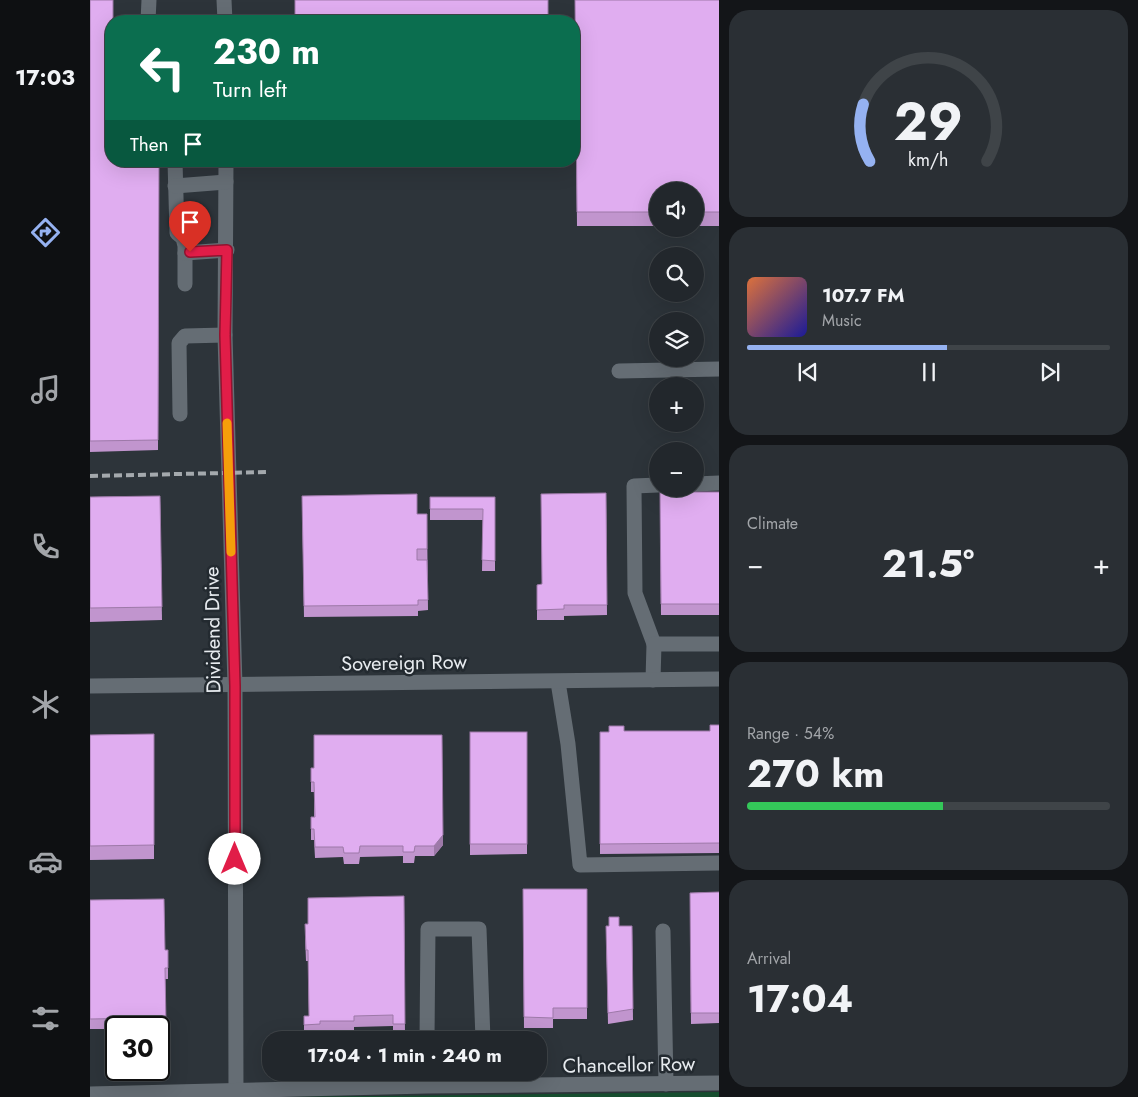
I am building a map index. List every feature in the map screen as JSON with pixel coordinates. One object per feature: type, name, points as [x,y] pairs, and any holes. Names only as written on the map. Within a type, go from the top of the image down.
[{"type":"street","points":[[148,15],[149,0]]},
{"type":"street","points":[[224,0],[225,15]]},
{"type":"street","points":[[175,167],[177,233],[183,238],[185,284]]},
{"type":"street","name":"Dividend Drive","points":[[226,167],[225,335],[235,686],[236,1094]]},
{"type":"street","points":[[175,186],[226,182]]},
{"type":"street","points":[[185,253],[227,250]]},
{"type":"street","points":[[180,414],[179,344],[181,339],[185,336],[225,335]]},
{"type":"street","points":[[619,371],[719,369]]},
{"type":"street","points":[[704,484],[719,483]]},
{"type":"street","points":[[649,485],[634,486],[635,593],[654,644],[653,680]]},
{"type":"street","points":[[654,644],[719,644]]},
{"type":"street","name":"Sovereign Row","points":[[90,686],[719,680]]},
{"type":"street","points":[[558,682],[568,744],[580,865],[719,863]]},
{"type":"street","points":[[427,1031],[428,929],[479,929],[483,1031]]},
{"type":"street","points":[[663,931],[666,1084]]},
{"type":"street","name":"Chancellor Row","points":[[90,1094],[236,1094],[402,1081]]},
{"type":"street","name":"Chancellor Row","points":[[547,1081],[666,1084],[719,1083]]},
{"type":"green space","points":[[719,1092],[719,1097],[279,1097]]},
{"type":"building","points":[[90,0],[113,0],[113,15],[105,15],[105,167],[159,167],[158,440],[90,441]]},
{"type":"building","points":[[295,0],[548,0],[548,15],[295,15]]},
{"type":"building","points":[[575,0],[719,0],[719,212],[704,212],[704,182],[649,182],[649,212],[577,212],[577,167],[580,167],[580,15],[575,15]]},
{"type":"building","points":[[704,492],[719,492],[719,604],[661,604],[660,497],[704,497]]},
{"type":"building","points":[[606,493],[607,605],[564,605],[564,609],[537,610],[537,585],[542,584],[541,494]]},
{"type":"building","points":[[417,494],[417,514],[427,514],[427,549],[417,549],[417,560],[427,560],[428,600],[418,600],[418,605],[304,606],[302,496]]},
{"type":"building","points":[[160,496],[162,607],[90,608],[90,497]]},
{"type":"building","points":[[430,497],[495,497],[495,561],[482,560],[483,509],[430,509]]},
{"type":"building","points":[[710,725],[719,725],[719,843],[600,844],[600,732],[609,732],[609,726],[624,726],[624,731],[710,731]]},
{"type":"building","points":[[470,732],[527,732],[527,844],[470,844]]},
{"type":"building","points":[[154,734],[154,845],[90,846],[90,735]]},
{"type":"building","points":[[314,735],[442,735],[443,835],[434,846],[415,846],[414,852],[403,852],[403,846],[360,846],[359,853],[344,853],[343,847],[315,847],[314,829],[311,829],[311,817],[315,817],[314,782],[311,782],[311,768],[314,768]]},
{"type":"building","points":[[523,889],[587,889],[587,1008],[553,1008],[553,1018],[524,1017]]},
{"type":"building","points":[[719,892],[719,1013],[691,1013],[690,893]]},
{"type":"building","points":[[404,896],[405,1024],[393,1024],[393,1015],[354,1016],[354,1021],[320,1021],[320,1024],[304,1025],[304,1016],[309,1016],[308,950],[306,950],[305,924],[308,924],[308,898]]},
{"type":"building","points":[[164,899],[165,950],[168,950],[168,968],[165,968],[166,1016],[105,1016],[105,1019],[90,1019],[90,900]]},
{"type":"building","points":[[609,917],[619,917],[619,926],[632,926],[633,1009],[608,1013],[606,926],[609,926]]},
{"type":"railway","points":[[90,476],[269,472]]},
{"type":"slow traffic","points":[[227,423],[231,552]]},
{"type":"route","points":[[190,252],[227,250],[225,335],[235,686],[235,859]]}]
